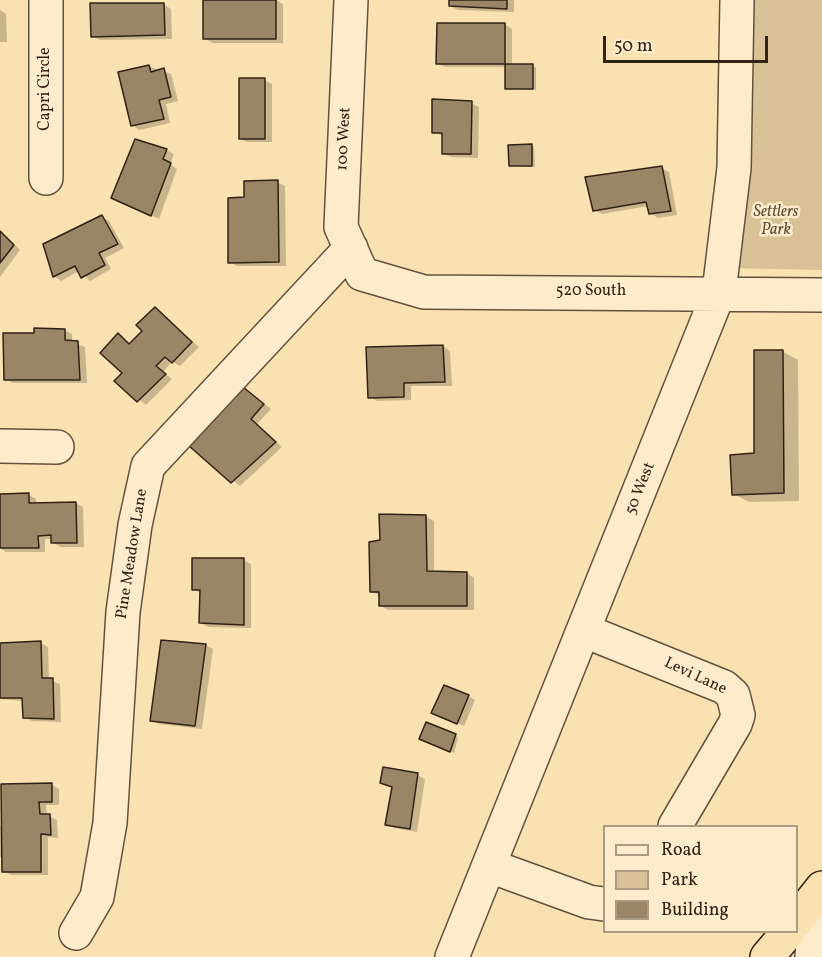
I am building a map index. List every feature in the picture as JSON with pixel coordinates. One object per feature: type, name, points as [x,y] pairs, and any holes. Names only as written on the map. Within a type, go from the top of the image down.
[{"type":"highway","points":[[767,957],[787,933]]},
{"type":"street","name":"Capri Circle","points":[[46,0],[46,178]]},
{"type":"street","name":"100 West","points":[[351,0],[341,227],[356,261]]},
{"type":"street","name":"50 West","points":[[452,957],[585,631],[719,292],[734,168],[737,0]]},
{"type":"street","name":"520 South","points":[[356,261],[424,292],[719,292],[822,295]]},
{"type":"street","name":"Pine Meadow Lane","points":[[76,933],[97,897],[110,823],[123,612],[135,525],[148,466],[356,261]]},
{"type":"street","points":[[0,446],[57,447]]},
{"type":"street","name":"Levi Lane","points":[[585,631],[724,687],[733,695],[738,716],[735,724],[676,825]]},
{"type":"street","points":[[490,866],[589,902],[603,904]]},
{"type":"street","points":[[811,903],[812,957]]},
{"type":"green space","name":"Settlers Park","points":[[742,0],[822,0],[822,270],[729,268]]},
{"type":"building","points":[[203,0],[276,0],[276,39],[203,39]]},
{"type":"building","points":[[449,0],[507,0],[507,9],[449,6]]},
{"type":"building","points":[[90,3],[164,3],[165,35],[91,37]]},
{"type":"building","points":[[437,23],[505,23],[505,64],[436,64]]},
{"type":"building","points":[[505,64],[533,64],[533,89],[505,89]]},
{"type":"building","points":[[149,65],[151,72],[164,68],[171,97],[159,100],[164,119],[131,126],[118,72]]},
{"type":"building","points":[[239,78],[265,78],[265,139],[239,139]]},
{"type":"building","points":[[432,99],[472,101],[471,154],[442,154],[442,133],[432,133]]},
{"type":"building","points":[[135,139],[167,149],[163,159],[171,163],[151,216],[111,198]]},
{"type":"building","points":[[532,144],[532,166],[509,166],[508,145]]},
{"type":"building","points":[[662,166],[671,211],[649,214],[646,202],[593,211],[585,177]]},
{"type":"building","points":[[278,180],[279,262],[228,263],[228,198],[244,197],[244,181]]},
{"type":"building","points":[[102,215],[118,244],[99,253],[105,265],[81,278],[75,266],[53,277],[43,244]]},
{"type":"building","points":[[0,231],[14,245],[0,263]]},
{"type":"building","points":[[155,307],[192,342],[172,363],[165,357],[156,366],[166,374],[137,402],[114,381],[122,373],[100,353],[118,333],[129,344],[142,331],[136,325]]},
{"type":"building","points":[[34,328],[65,329],[65,340],[78,341],[80,380],[4,380],[3,333],[34,333]]},
{"type":"building","points":[[443,345],[445,382],[404,383],[404,397],[368,398],[366,347]]},
{"type":"building","points":[[754,350],[783,350],[784,493],[732,495],[730,455],[754,453]]},
{"type":"building","points":[[243,387],[264,404],[251,419],[276,442],[231,483],[188,445]]},
{"type":"building","points":[[29,493],[29,503],[76,502],[77,543],[51,543],[51,535],[38,536],[39,548],[0,548],[0,494]]},
{"type":"building","points":[[379,514],[426,515],[427,571],[467,572],[467,606],[379,606],[379,592],[370,592],[369,542],[380,540]]},
{"type":"building","points":[[192,558],[244,558],[244,625],[199,623],[200,590],[192,590]]},
{"type":"building","points":[[161,640],[206,644],[195,726],[150,721]]},
{"type":"building","points":[[41,641],[42,678],[53,678],[54,719],[23,718],[22,698],[0,698],[0,643]]},
{"type":"building","points":[[444,685],[469,695],[457,724],[431,713]]},
{"type":"building","points":[[426,722],[456,734],[450,752],[419,739]]},
{"type":"building","points":[[383,767],[418,773],[410,829],[385,825],[392,787],[380,783]]},
{"type":"building","points":[[52,783],[52,802],[39,802],[40,814],[50,814],[51,835],[41,834],[41,872],[2,872],[1,784]]}]
